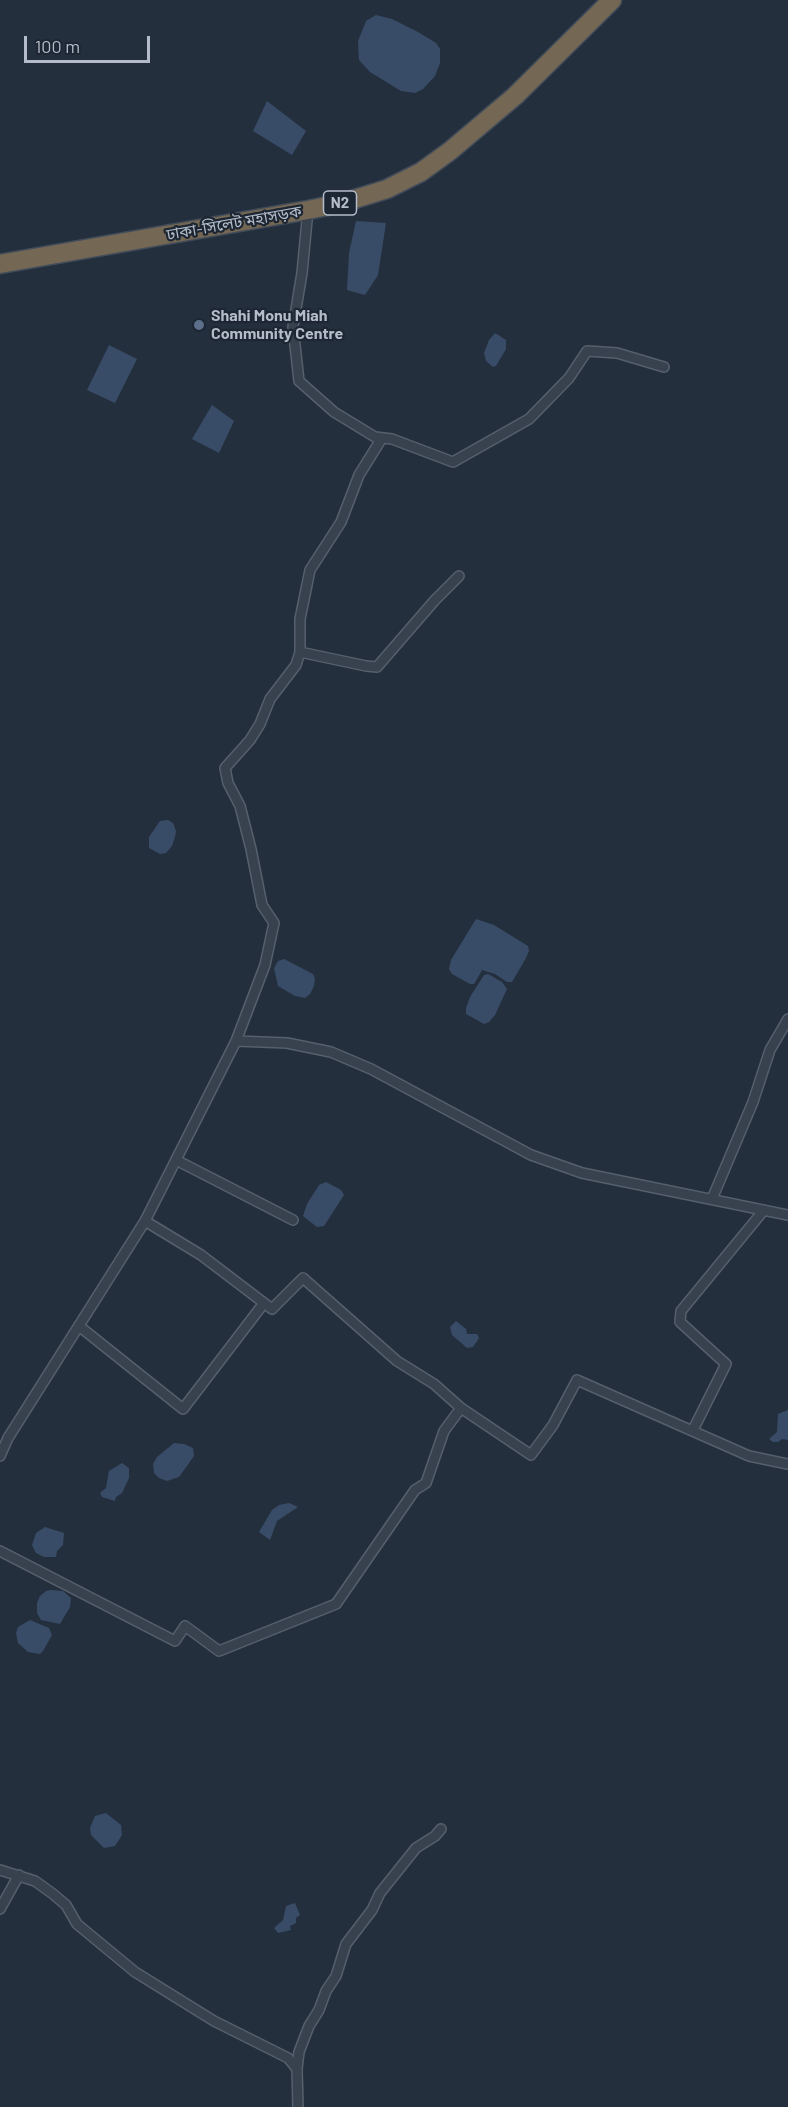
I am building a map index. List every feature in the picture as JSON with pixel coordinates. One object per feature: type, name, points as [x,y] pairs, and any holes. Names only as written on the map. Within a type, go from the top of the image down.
[{"type":"highway","name":"ঢাকা-সিলেট মহাসড়ক","points":[[0,264],[308,210],[342,203],[387,189],[421,172],[450,151],[515,96],[612,0]]},
{"type":"street","points":[[308,210],[302,273],[293,327],[299,381],[333,412],[375,437],[392,439],[453,462],[530,419],[569,378],[587,351],[617,353],[664,367]]},
{"type":"street","points":[[0,1455],[8,1438],[145,1221],[236,1041],[265,965],[274,923],[262,905],[243,816],[228,783],[225,768],[250,740],[260,724],[270,699],[297,665],[300,652],[300,619],[310,570],[341,522],[359,475],[382,438]]},
{"type":"street","points":[[300,652],[377,667],[459,576]]},
{"type":"street","points":[[712,1199],[753,1102],[770,1050],[788,1019]]},
{"type":"street","points":[[236,1041],[287,1042],[331,1052],[380,1074],[531,1155],[582,1173],[788,1215]]},
{"type":"street","points":[[176,1160],[293,1220]]},
{"type":"street","points":[[693,1430],[726,1364],[680,1322],[681,1311],[764,1210]]},
{"type":"street","points":[[145,1221],[201,1254],[272,1309],[303,1278],[397,1361],[434,1384],[461,1408],[531,1455],[553,1425],[577,1380],[749,1456],[788,1464]]},
{"type":"street","points":[[78,1326],[183,1409],[264,1304]]},
{"type":"street","points":[[0,1551],[175,1641],[185,1626],[219,1651],[336,1604],[415,1490],[426,1484],[444,1431],[461,1408]]},
{"type":"street","points":[[298,2107],[299,2052],[326,1991],[336,1976],[346,1944],[372,1910],[380,1893],[416,1848],[435,1836],[441,1829]]},
{"type":"street","points":[[0,1870],[34,1881],[66,1905],[77,1924],[135,1972],[214,2021],[288,2058],[297,2069]]},
{"type":"street","points":[[0,1910],[19,1875]]},
{"type":"water","points":[[376,15],[392,19],[418,32],[436,43],[440,49],[440,63],[435,76],[423,89],[415,93],[401,91],[370,72],[359,60],[358,41],[366,21]]},
{"type":"water","points":[[267,101],[306,131],[292,155],[253,131]]},
{"type":"water","points":[[356,221],[386,223],[378,275],[365,295],[347,290],[349,253]]},
{"type":"water","points":[[495,333],[506,340],[506,349],[496,366],[493,367],[486,361],[484,353],[489,340]]},
{"type":"water","points":[[109,345],[137,359],[115,403],[87,390]]},
{"type":"water","points":[[212,405],[234,421],[219,453],[192,439]]},
{"type":"water","points":[[168,820],[173,823],[176,831],[175,837],[166,853],[160,854],[149,848],[149,837],[160,821]]},
{"type":"water","points":[[476,919],[494,925],[528,946],[529,951],[526,958],[512,982],[507,982],[495,974],[482,970],[474,984],[470,984],[452,974],[449,969],[451,960]]},
{"type":"water","points":[[284,959],[313,974],[314,986],[305,998],[295,996],[278,986],[274,968],[278,961]]},
{"type":"water","points":[[488,974],[502,982],[507,989],[495,1015],[484,1024],[466,1014],[466,1008],[484,975]]},
{"type":"water","points":[[326,1182],[341,1190],[344,1195],[324,1226],[317,1227],[303,1216],[307,1204],[319,1185]]},
{"type":"water","points":[[456,1321],[466,1329],[467,1334],[477,1334],[479,1338],[473,1347],[467,1348],[452,1335],[450,1327]]},
{"type":"water","points":[[788,1410],[788,1440],[773,1442],[769,1439],[777,1432],[778,1414]]},
{"type":"water","points":[[174,1443],[193,1448],[194,1456],[179,1477],[167,1481],[154,1473],[153,1464],[157,1457]]},
{"type":"water","points":[[122,1463],[129,1468],[129,1478],[122,1493],[116,1497],[115,1501],[102,1497],[100,1493],[106,1488],[109,1471]]},
{"type":"water","points":[[289,1503],[298,1507],[277,1521],[270,1540],[259,1532],[272,1510],[279,1505]]},
{"type":"water","points":[[45,1527],[64,1533],[63,1545],[57,1551],[56,1557],[44,1557],[36,1553],[32,1545],[36,1533]]},
{"type":"water","points":[[51,1590],[63,1591],[71,1598],[70,1607],[60,1624],[41,1620],[37,1613],[40,1596]]},
{"type":"water","points":[[30,1620],[49,1628],[52,1635],[40,1654],[28,1652],[18,1643],[16,1633],[18,1627]]},
{"type":"water","points":[[106,1813],[121,1825],[122,1835],[115,1846],[104,1848],[91,1835],[90,1828],[95,1816]]},
{"type":"water","points":[[295,1903],[300,1915],[296,1918],[296,1923],[290,1926],[291,1930],[278,1933],[274,1928],[283,1920],[286,1906]]},
{"type":"place","name":"Shahi Monu Miah Community Centre","points":[[199,325]]}]
